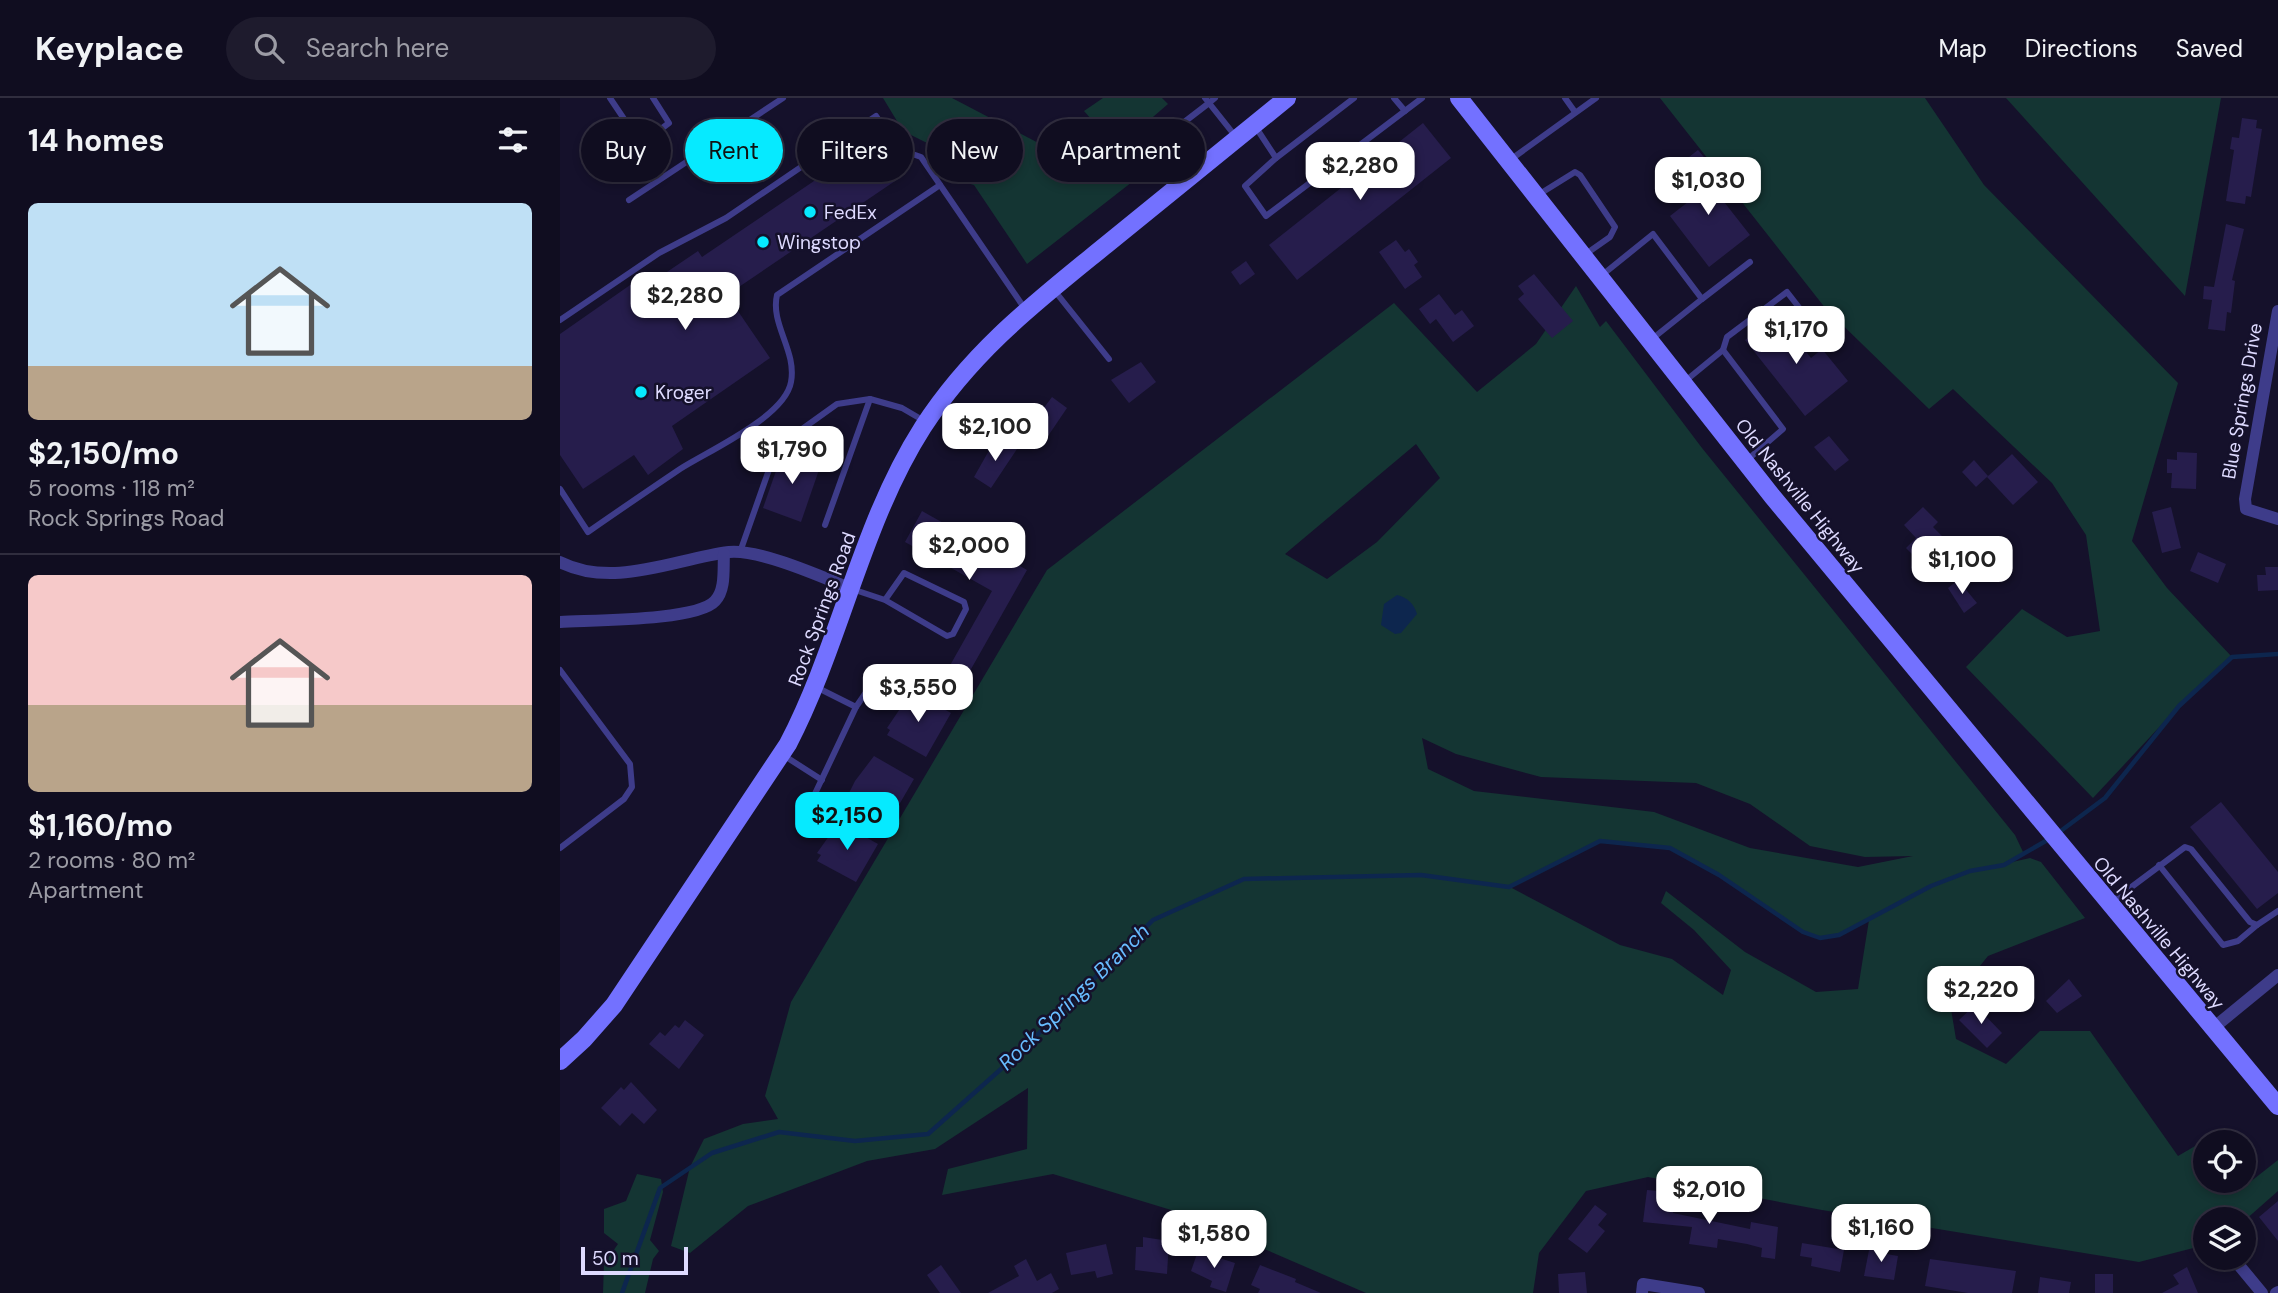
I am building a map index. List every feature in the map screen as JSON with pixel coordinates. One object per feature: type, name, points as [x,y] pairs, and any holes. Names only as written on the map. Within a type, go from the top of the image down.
[{"type":"main road","name":"Rock Springs Road","points":[[560,1061],[614,1005],[781,754],[816,687],[883,505],[926,422],[962,373],[1025,310],[1287,98]]},
{"type":"main road","name":"Old Nashville Highway","points":[[1459,98],[1745,462],[2060,848],[2278,1106]]},
{"type":"street","name":"Blue Springs Drive","points":[[2278,310],[2245,499],[2246,509],[2278,519]]},
{"type":"street","points":[[560,622],[684,614],[705,609],[717,599],[720,591],[724,554]]},
{"type":"street","points":[[560,562],[575,569],[641,572],[724,554],[739,554],[781,562],[852,589]]},
{"type":"street","points":[[2212,1029],[2278,975]]},
{"type":"street","points":[[2243,1270],[2262,1293]]},
{"type":"street","points":[[1642,1293],[1643,1284],[1699,1293]]},
{"type":"lane","points":[[610,98],[624,119]]},
{"type":"lane","points":[[653,98],[666,119]]},
{"type":"lane","points":[[671,172],[782,98]]},
{"type":"lane","points":[[1186,119],[1207,101],[1215,98]]},
{"type":"lane","points":[[1354,98],[1276,158],[1245,186],[1266,216],[1422,98]]},
{"type":"lane","points":[[1394,98],[1405,111]]},
{"type":"lane","points":[[1565,98],[1576,112]]},
{"type":"lane","points":[[1508,161],[1595,98]]},
{"type":"lane","points":[[1207,101],[1237,139]]},
{"type":"lane","points":[[560,320],[663,251],[726,218],[876,116],[898,149],[921,158],[1025,310]]},
{"type":"lane","points":[[1254,125],[1276,158]]},
{"type":"lane","points":[[1536,196],[1575,172],[1615,227],[1610,237],[1582,256]]},
{"type":"lane","points":[[629,200],[656,182]]},
{"type":"lane","points":[[560,489],[587,532],[683,467],[728,442],[778,404],[791,383],[792,360],[774,308],[777,295],[940,185]]},
{"type":"lane","points":[[1599,277],[1653,234],[1702,299]]},
{"type":"lane","points":[[1649,341],[1750,262]]},
{"type":"lane","points":[[1053,289],[1109,359]]},
{"type":"lane","points":[[1682,383],[1723,350],[1727,337],[1787,292],[1829,346]]},
{"type":"lane","points":[[1723,350],[1783,429],[1745,462]]},
{"type":"lane","points":[[825,525],[870,399]]},
{"type":"lane","points":[[739,554],[777,447],[837,404],[870,399],[902,408],[926,422]]},
{"type":"lane","points":[[852,589],[885,600],[947,636],[953,634],[966,609],[964,602],[904,573],[885,600]]},
{"type":"lane","points":[[560,670],[631,764],[632,787],[624,799],[560,848]]},
{"type":"lane","points":[[803,819],[856,707],[873,682]]},
{"type":"lane","points":[[816,687],[856,707]]},
{"type":"lane","points":[[781,754],[822,780]]},
{"type":"lane","points":[[2109,905],[2179,849],[2191,849],[2250,922],[2257,925]]},
{"type":"lane","points":[[2159,865],[2223,945],[2238,941],[2278,911]]},
{"type":"green space","points":[[883,98],[952,98],[992,119],[927,119],[927,143],[913,136],[913,119],[896,119]]},
{"type":"green space","points":[[1103,98],[1162,98],[1168,104],[1151,119],[1091,119],[1084,111]]},
{"type":"green space","points":[[1660,98],[1925,98],[1984,185],[2178,383],[2132,541],[2167,588],[2232,657],[2179,706],[2093,798],[1966,667],[2022,609],[2067,637],[2100,631],[2086,535],[2052,483],[1953,389],[1929,409],[1826,309]]},
{"type":"green space","points":[[2006,98],[2221,98],[2185,296]]},
{"type":"green space","points":[[1023,135],[1037,142],[1037,182],[1132,182],[1027,264],[974,185],[964,182],[1023,182]]},
{"type":"green space","points":[[1576,286],[1600,327],[1606,321],[1702,448],[2015,835],[2024,854],[2008,863],[2030,858],[2041,862],[2085,918],[1988,956],[1950,1003],[1956,1039],[2006,1064],[2040,1031],[2090,1031],[2178,1156],[2193,1147],[2193,1193],[2256,1193],[2256,1177],[2278,1160],[2278,1191],[2256,1210],[2256,1207],[2193,1207],[2193,1248],[2139,1262],[1822,1210],[1648,1177],[1586,1191],[1539,1253],[1533,1293],[1366,1293],[1181,1213],[1053,1174],[942,1195],[948,1169],[1027,1149],[1028,1088],[935,1149],[867,1161],[748,1206],[690,1253],[671,1246],[690,1167],[704,1139],[743,1124],[778,1119],[765,1096],[791,1002],[1047,570],[1394,303],[1477,392],[1536,344]],"holes":[[[1416,444],[1440,478],[1377,542],[1327,579],[1285,554]],[[1422,738],[1456,754],[1541,777],[1696,783],[1750,804],[1810,846],[1865,857],[1913,856],[1858,867],[1750,848],[1654,812],[1474,791],[1428,769]],[[1600,841],[1670,848],[1719,875],[1803,932],[1820,938],[1839,935],[1869,920],[1858,989],[1816,992],[1745,952],[1666,891],[1661,903],[1694,930],[1731,970],[1723,995],[1672,959],[1620,945],[1510,887]]]},
{"type":"green space","points":[[637,1174],[661,1179],[663,1192],[650,1240],[659,1251],[653,1259],[645,1293],[603,1293],[604,1264],[618,1244],[604,1233],[604,1209],[626,1201]]},
{"type":"water","points":[[1397,595],[1410,602],[1417,614],[1401,633],[1395,634],[1381,625],[1384,604]]},
{"type":"building","points":[[2242,118],[2257,120],[2256,128],[2262,129],[2251,197],[2246,196],[2245,204],[2226,201],[2234,150],[2230,149],[2232,137],[2239,138]]},
{"type":"building","points":[[1423,123],[1451,158],[1297,280],[1269,245]]},
{"type":"building","points":[[1698,150],[1708,162],[1699,170],[1750,235],[1709,267],[1670,216],[1702,191],[1680,164]]},
{"type":"building","name":"Kroger","points":[[813,182],[894,182],[727,295],[770,358],[672,426],[683,449],[648,475],[634,455],[583,489],[560,455],[560,334],[633,283],[635,286],[654,273],[658,278],[698,251],[702,257]]},
{"type":"building","points":[[2226,224],[2244,229],[2232,280],[2235,281],[2231,313],[2227,312],[2225,331],[2208,329],[2212,300],[2203,299],[2204,286],[2214,287]]},
{"type":"building","points":[[1396,240],[1405,252],[1409,249],[1418,262],[1414,265],[1422,277],[1405,289],[1379,252]]},
{"type":"building","points":[[1246,261],[1255,274],[1240,285],[1231,272]]},
{"type":"building","points":[[1534,274],[1573,321],[1552,338],[1518,299],[1524,294],[1518,286]]},
{"type":"building","points":[[1439,294],[1455,315],[1462,310],[1474,326],[1453,342],[1436,319],[1430,324],[1419,309]]},
{"type":"building","points":[[1777,315],[1811,358],[1822,349],[1848,381],[1805,416],[1745,340]]},
{"type":"building","points":[[1141,362],[1156,382],[1129,403],[1111,380]]},
{"type":"building","points":[[1052,397],[1067,408],[1048,436],[1031,425]]},
{"type":"building","points":[[1829,436],[1849,460],[1835,471],[1814,447]]},
{"type":"building","points":[[1001,439],[1017,449],[991,488],[974,477],[991,447],[994,449]]},
{"type":"building","points":[[783,451],[821,464],[801,522],[763,508]]},
{"type":"building","points":[[2177,452],[2197,453],[2196,489],[2171,488],[2172,473],[2167,473],[2167,459],[2177,460]]},
{"type":"building","points":[[2012,454],[2038,482],[2013,505],[1987,477]]},
{"type":"building","points":[[1974,460],[1988,476],[1976,487],[1962,472]]},
{"type":"building","points":[[1923,507],[1938,522],[1933,527],[1946,540],[1925,560],[1920,555],[1916,558],[1906,548],[1916,538],[1904,525]]},
{"type":"building","points":[[2171,507],[2181,548],[2162,553],[2152,512]]},
{"type":"building","points":[[922,511],[1027,570],[962,685],[944,676],[992,591],[905,542]]},
{"type":"building","points":[[2198,552],[2226,564],[2218,583],[2190,571]]},
{"type":"building","points":[[2265,567],[2278,567],[2278,590],[2258,591],[2257,575],[2266,575]]},
{"type":"building","points":[[1958,580],[1977,603],[1964,613],[1948,588]]},
{"type":"building","points":[[912,691],[951,713],[926,757],[887,735],[890,730],[887,728]]},
{"type":"building","points":[[874,756],[914,779],[889,822],[849,800],[852,795],[849,793],[855,781]]},
{"type":"building","points":[[2221,802],[2278,872],[2278,893],[2257,909],[2190,827]]},
{"type":"building","points":[[839,822],[878,844],[856,882],[817,861],[821,855],[817,853]]},
{"type":"building","points":[[2069,979],[2082,996],[2057,1013],[2046,1001]]},
{"type":"building","points":[[1975,1005],[2002,1033],[1987,1048],[1959,1020]]},
{"type":"building","points":[[685,1020],[704,1035],[679,1069],[649,1044],[660,1032],[665,1036],[675,1025],[679,1028]]},
{"type":"building","points":[[631,1082],[657,1110],[644,1124],[632,1113],[620,1126],[601,1108],[621,1087],[624,1090]]},
{"type":"building","points":[[1647,1190],[1670,1192],[1670,1200],[1675,1200],[1673,1213],[1750,1229],[1751,1222],[1778,1227],[1775,1259],[1761,1257],[1762,1248],[1747,1244],[1718,1239],[1717,1248],[1689,1244],[1692,1227],[1643,1222]]},
{"type":"building","points":[[2278,1201],[2278,1241],[2259,1217]]},
{"type":"building","points":[[1595,1205],[1607,1214],[1598,1225],[1605,1231],[1587,1253],[1568,1239]]},
{"type":"building","points":[[1143,1237],[1169,1241],[1167,1274],[1135,1270],[1136,1247],[1143,1247]]},
{"type":"building","points":[[1802,1243],[1844,1250],[1840,1272],[1811,1266],[1812,1258],[1800,1256]]},
{"type":"building","points":[[1106,1244],[1113,1274],[1097,1278],[1095,1271],[1071,1275],[1066,1253]]},
{"type":"building","points":[[1870,1245],[1882,1247],[1881,1253],[1898,1256],[1894,1280],[1864,1276]]},
{"type":"building","points":[[1198,1251],[1235,1263],[1226,1292],[1210,1287],[1212,1281],[1191,1271]]},
{"type":"building","points":[[1026,1259],[1037,1281],[1051,1273],[1059,1289],[1052,1293],[988,1293],[1019,1276],[1014,1266]]},
{"type":"building","points":[[1930,1259],[2016,1271],[2012,1293],[1968,1293],[1925,1286]]},
{"type":"building","points":[[941,1265],[961,1293],[940,1293],[927,1275]]},
{"type":"building","points":[[1260,1265],[1296,1279],[1295,1282],[1321,1293],[1258,1293],[1260,1289],[1251,1285]]},
{"type":"building","points":[[2187,1267],[2198,1293],[2162,1293],[2179,1284],[2173,1275]]},
{"type":"building","points":[[1585,1272],[1587,1293],[1559,1293],[1558,1274]]},
{"type":"building","points":[[2095,1274],[2113,1274],[2113,1293],[2095,1293]]},
{"type":"building","points":[[2040,1277],[2071,1282],[2069,1293],[2038,1293]]},
{"type":"waterway","name":"Rock Springs Branch","points":[[2058,833],[2105,798],[2179,706],[2232,657],[2278,654]]},
{"type":"waterway","name":"Rock Springs Branch","points":[[622,1293],[660,1188],[712,1153],[779,1132],[855,1141],[928,1134],[1018,1054],[1153,920],[1244,879],[1421,875],[1509,887],[1600,841],[1670,848],[1719,875],[1803,932],[1820,938],[1839,935],[1931,886],[1970,871],[2004,865],[2051,838]]},
{"type":"place","name":"FedEx","points":[[810,212]]},
{"type":"place","name":"Wingstop","points":[[763,242]]},
{"type":"place","name":"Kroger","points":[[641,392]]}]
